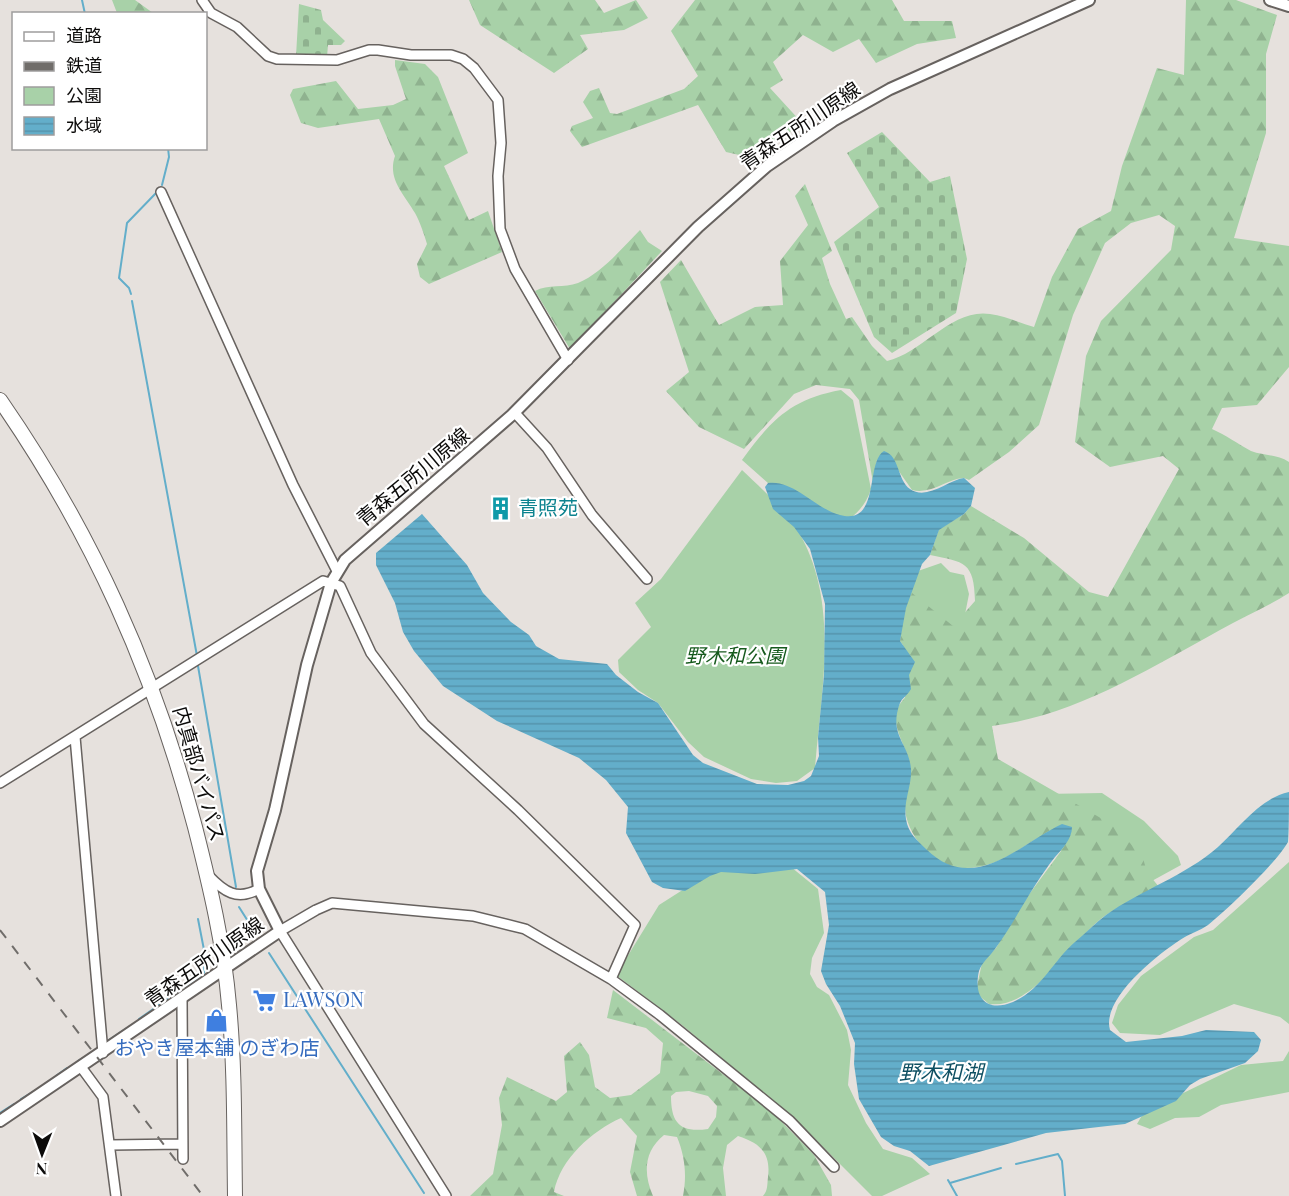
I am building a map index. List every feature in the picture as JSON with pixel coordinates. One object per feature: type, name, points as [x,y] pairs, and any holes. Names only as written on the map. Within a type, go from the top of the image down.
[{"type":"highway","name":"内真部バイパス","points":[[0,400],[43,465],[81,529],[120,606],[153,688],[184,784],[208,875],[225,969],[234,1076],[235,1196]]},
{"type":"main road","name":"青森五所川原線","points":[[0,1121],[280,932],[259,889],[257,871],[275,810],[307,665],[331,583],[337,570],[367,539],[458,464],[515,413],[698,227],[740,188],[790,149],[833,121],[890,89],[1089,0]]},
{"type":"main road","points":[[1270,0],[1289,6]]},
{"type":"street","points":[[202,0],[211,13],[237,27],[268,56],[277,59],[337,60],[369,50],[378,50],[411,55],[451,55],[463,59],[474,68],[498,100],[501,143],[498,176],[500,229],[515,269],[568,360]]},
{"type":"street","points":[[161,192],[293,485],[337,570]]},
{"type":"street","points":[[515,413],[547,448],[592,515],[647,579]]},
{"type":"street","points":[[0,783],[234,638],[279,606],[323,581],[331,583],[340,586],[371,653],[424,724],[518,810],[634,926],[610,980]]},
{"type":"street","points":[[75,736],[103,1053]]},
{"type":"street","points":[[208,875],[222,890],[234,895],[248,895],[259,889]]},
{"type":"street","points":[[446,1196],[280,932],[332,903],[472,916],[525,929],[610,980],[660,1015],[770,1104],[834,1167]]},
{"type":"street","points":[[182,999],[183,1159]]},
{"type":"street","points":[[81,1067],[103,1097],[116,1196]]},
{"type":"street","points":[[111,1145],[182,1144]]},
{"type":"green space","points":[[112,0],[135,0],[152,12],[117,12]]},
{"type":"green space","points":[[469,0],[595,0],[604,13],[636,0],[648,18],[624,30],[580,35],[588,49],[554,73],[480,25]]},
{"type":"green space","points":[[695,0],[892,0],[904,21],[952,21],[956,38],[917,44],[876,63],[859,39],[833,52],[803,35],[773,62],[783,80],[770,88],[803,124],[748,157],[726,152],[698,105],[582,147],[570,131],[572,126],[593,118],[583,102],[590,91],[599,88],[610,113],[617,114],[684,89],[698,76],[671,31]]},
{"type":"green space","points":[[1186,0],[1236,0],[1277,15],[1266,54],[1266,133],[1234,238],[1289,246],[1289,367],[1257,405],[1222,408],[1212,429],[1251,451],[1289,462],[1289,593],[1138,675],[1081,702],[1022,721],[992,726],[998,759],[1111,824],[1142,855],[1147,872],[1159,887],[1106,915],[1037,985],[1022,996],[1006,1003],[989,1004],[978,995],[977,986],[982,963],[996,948],[1022,904],[1064,847],[1066,842],[1062,824],[1003,859],[977,867],[963,868],[941,862],[915,838],[906,817],[905,806],[910,770],[896,722],[896,712],[900,703],[909,694],[909,675],[915,662],[900,641],[902,620],[912,593],[953,626],[975,601],[970,571],[959,562],[930,555],[939,529],[964,514],[971,506],[1024,538],[1089,592],[1108,597],[1179,469],[1163,456],[1110,467],[1075,442],[1086,356],[1101,321],[1171,250],[1175,226],[1159,215],[1131,223],[1105,243],[1073,315],[1039,425],[1009,452],[969,480],[957,479],[920,491],[912,490],[898,470],[877,460],[873,483],[859,400],[850,389],[816,385],[794,394],[744,449],[699,427],[666,391],[689,372],[660,282],[681,260],[719,325],[755,307],[783,305],[780,261],[808,225],[795,196],[805,184],[832,251],[822,258],[830,284],[846,319],[852,317],[872,346],[887,361],[913,349],[950,324],[976,314],[996,315],[1034,327],[1052,277],[1078,229],[1111,211],[1122,166],[1157,68],[1184,75]]},
{"type":"green space","points":[[299,4],[321,10],[323,20],[345,41],[341,45],[328,45],[327,57],[296,56]]},
{"type":"green space","points":[[395,60],[425,64],[438,77],[468,153],[444,166],[469,220],[488,211],[502,252],[429,284],[420,277],[417,264],[427,244],[417,217],[395,179],[393,164],[395,156],[379,119],[318,128],[301,123],[290,95],[293,89],[336,81],[358,109],[393,105],[406,99]]},
{"type":"green space","points":[[882,132],[930,182],[950,176],[967,259],[956,313],[892,353],[874,337],[834,242],[879,207],[847,153]]},
{"type":"green space","points":[[640,230],[648,242],[662,251],[570,349],[535,291],[578,283],[587,279]]},
{"type":"green space","points":[[841,390],[853,400],[871,489],[860,509],[842,525],[810,502],[768,483],[742,460],[763,433],[784,413],[809,399]]},
{"type":"green space","name":"野木和公園","points":[[742,470],[775,502],[797,529],[813,565],[820,593],[825,651],[815,768],[797,781],[776,783],[751,779],[704,757],[688,742],[658,703],[638,690],[619,672],[618,660],[651,627],[635,603],[661,579]]},
{"type":"green space","points":[[941,563],[950,572],[964,575],[969,594],[944,721],[1044,794],[1102,793],[1144,821],[1178,856],[1181,865],[1150,882],[1066,853],[908,776],[902,613],[918,571]]},
{"type":"green space","points":[[1289,862],[1289,1024],[1280,1017],[1234,1004],[1160,1035],[1120,1033],[1112,1023],[1118,1005],[1141,976],[1194,937],[1213,930]]},
{"type":"green space","points":[[791,867],[818,889],[824,933],[812,958],[810,974],[817,987],[829,995],[847,1030],[851,1050],[848,1085],[866,1123],[883,1149],[912,1158],[930,1174],[882,1196],[872,1196],[798,1122],[682,1025],[616,975],[659,905],[714,870]]},
{"type":"green space","points":[[613,990],[771,1111],[814,1155],[831,1185],[832,1196],[763,1196],[767,1189],[768,1177],[766,1155],[758,1146],[738,1136],[727,1145],[723,1168],[726,1196],[683,1196],[685,1181],[680,1144],[677,1137],[664,1135],[652,1148],[647,1163],[648,1179],[653,1196],[637,1196],[630,1172],[637,1136],[621,1118],[599,1130],[570,1158],[557,1180],[554,1192],[564,1196],[470,1196],[493,1174],[502,1125],[499,1098],[507,1077],[556,1101],[567,1092],[564,1056],[580,1042],[589,1055],[595,1087],[610,1098],[631,1095],[660,1073],[663,1043],[646,1028],[607,1018]],"holes":[[[689,1091],[708,1096],[717,1106],[716,1117],[708,1129],[690,1129],[679,1124],[673,1113],[671,1096],[676,1092]]]},
{"type":"green space","points":[[1289,1051],[1289,1092],[1221,1105],[1199,1117],[1175,1118],[1150,1129],[1137,1124],[1144,1112],[1241,1065],[1283,1061]]},
{"type":"water","name":"野木和湖","points":[[884,451],[893,458],[906,485],[917,492],[930,491],[964,478],[975,488],[971,506],[964,514],[939,530],[930,555],[922,564],[906,608],[900,641],[915,662],[909,675],[911,689],[900,703],[896,723],[911,769],[905,812],[913,836],[944,862],[961,868],[979,867],[996,862],[1062,824],[1072,827],[1066,844],[1031,891],[1003,938],[980,968],[978,988],[984,1000],[989,1004],[1004,1005],[1023,997],[1039,983],[1067,950],[1102,918],[1192,866],[1218,847],[1259,807],[1278,795],[1289,792],[1288,842],[1282,851],[1216,918],[1205,927],[1180,940],[1145,967],[1122,992],[1109,1018],[1110,1030],[1126,1042],[1182,1036],[1206,1030],[1254,1032],[1261,1040],[1258,1051],[1245,1063],[1200,1079],[1190,1085],[1176,1101],[1125,1124],[1046,1133],[929,1166],[910,1151],[894,1146],[881,1137],[859,1099],[854,1064],[855,1043],[840,1006],[826,984],[821,971],[829,925],[825,892],[797,869],[755,874],[721,872],[685,891],[663,888],[652,882],[626,833],[628,807],[606,780],[579,758],[497,721],[443,686],[414,651],[403,632],[395,603],[376,565],[376,553],[422,514],[467,565],[483,593],[511,622],[529,635],[536,646],[559,659],[607,664],[616,675],[638,692],[658,703],[693,755],[703,763],[757,784],[788,785],[804,781],[811,776],[819,756],[818,737],[824,675],[825,604],[810,549],[794,527],[773,509],[765,487],[768,483],[786,485],[831,512],[853,516],[862,511],[867,502],[878,457]]},
{"type":"waterway","points":[[82,0],[85,12]]},
{"type":"waterway","points":[[162,185],[169,157],[168,150]]},
{"type":"waterway","points":[[131,294],[129,288],[119,278],[127,223],[157,192]]},
{"type":"waterway","points":[[132,301],[197,656]]},
{"type":"waterway","points":[[198,666],[236,887]]},
{"type":"waterway","points":[[239,907],[256,934]]},
{"type":"waterway","points":[[183,990],[204,973],[205,955],[198,919]]},
{"type":"waterway","points":[[269,953],[424,1193]]},
{"type":"waterway","points":[[139,1019],[169,998]]},
{"type":"waterway","points":[[106,1042],[127,1028]]},
{"type":"waterway","points":[[78,1061],[83,1058]]},
{"type":"waterway","points":[[56,1076],[67,1068]]},
{"type":"waterway","points":[[21,1099],[41,1087]]},
{"type":"waterway","points":[[0,1113],[14,1104]]},
{"type":"waterway","points":[[1016,1164],[1058,1154],[1062,1161],[1065,1196]]},
{"type":"waterway","points":[[950,1183],[1001,1168]]},
{"type":"waterway","points":[[948,1180],[957,1196]]},
{"type":"railway","points":[[0,930],[203,1196]]},
{"type":"place","name":"青照苑","points":[[500,508]]},
{"type":"place","name":"LAWSON","points":[[265,1000]]},
{"type":"place","name":"おやき屋本舗 のぎわ店","points":[[217,1020]]}]
